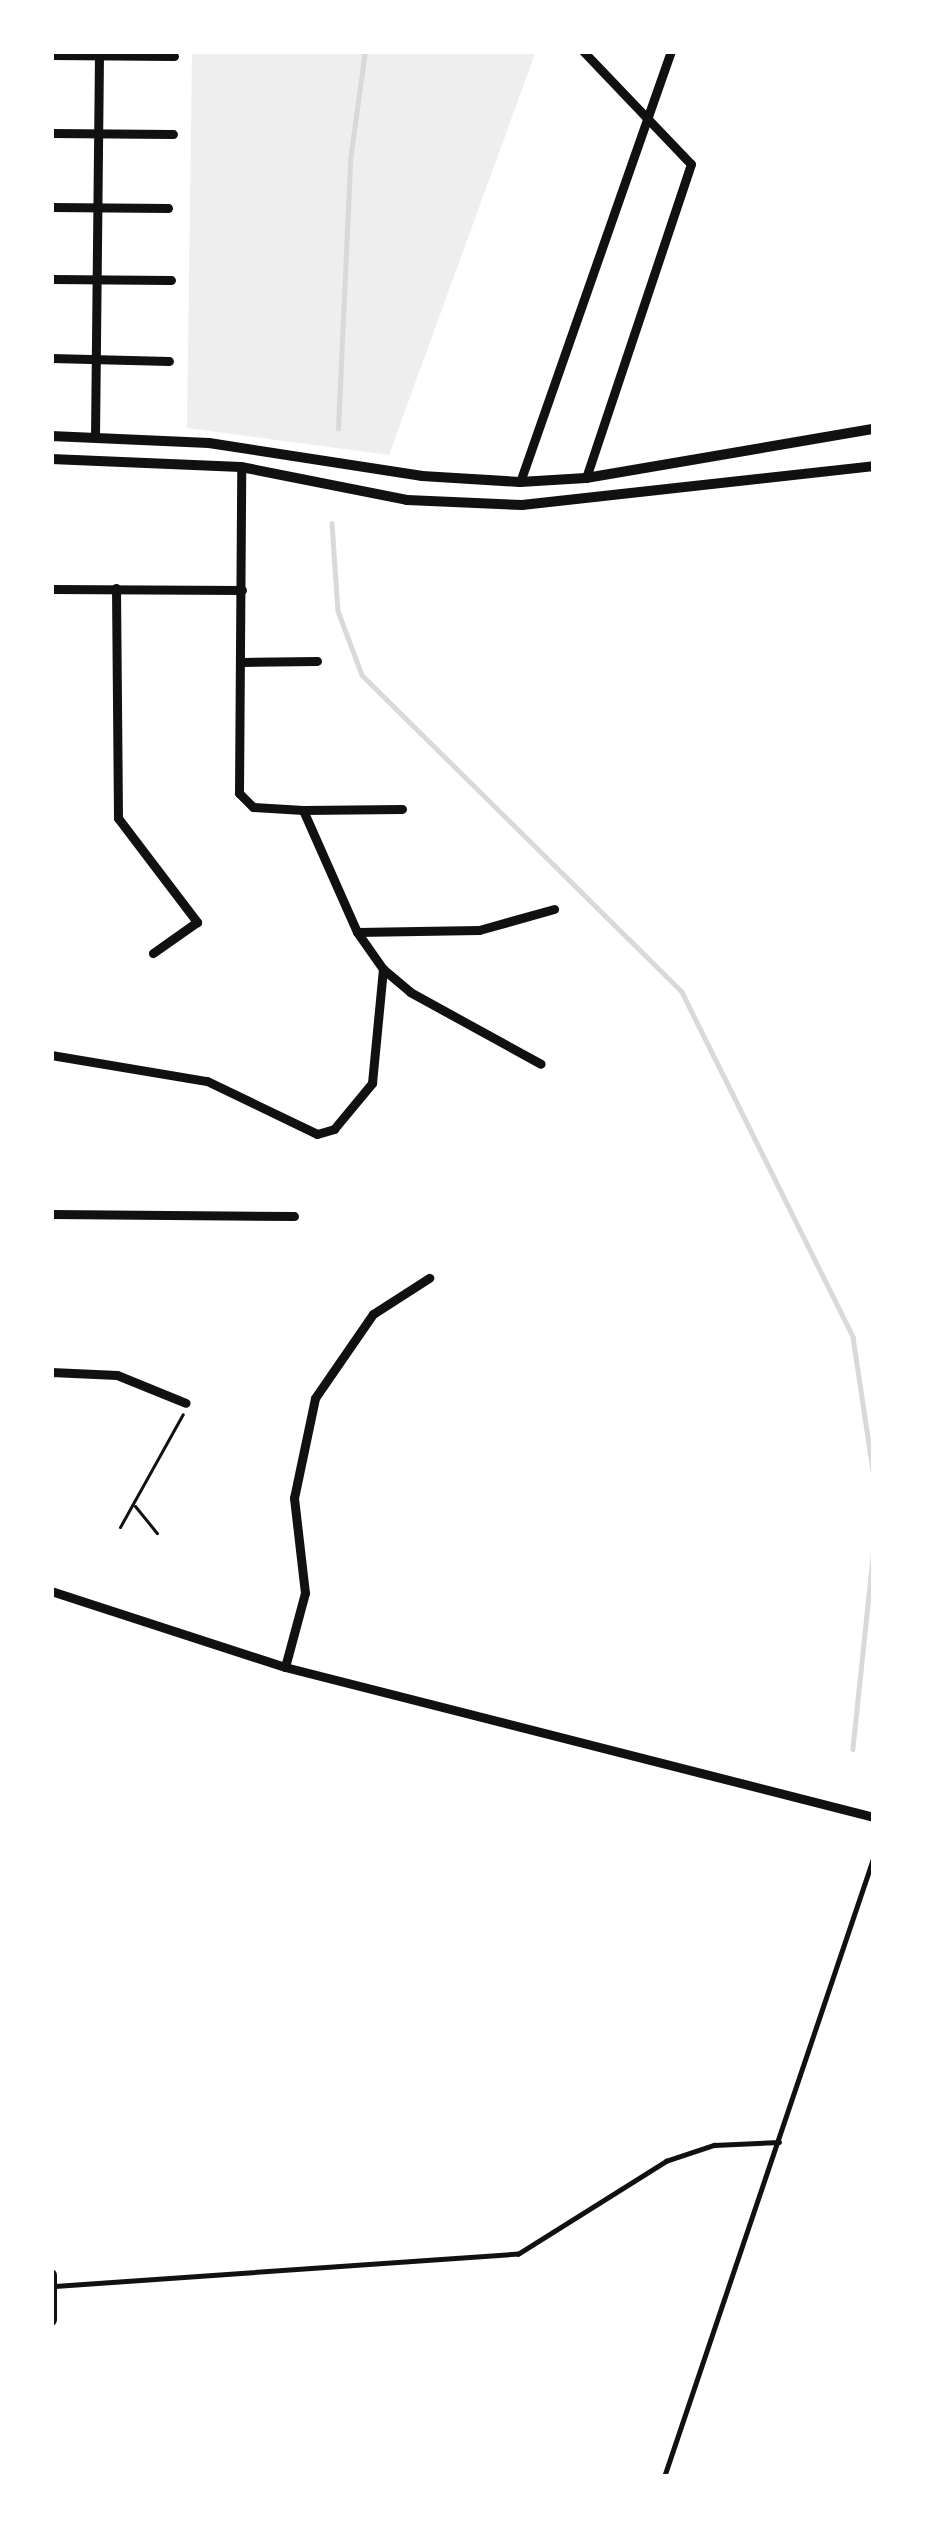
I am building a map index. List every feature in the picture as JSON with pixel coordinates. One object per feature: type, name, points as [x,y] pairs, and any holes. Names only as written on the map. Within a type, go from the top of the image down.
[{"type":"main road","points":[[52,2320],[53,2280]]},
{"type":"street","points":[[583,51],[688,158],[690,171],[586,478]]},
{"type":"street","points":[[520,482],[671,51]]},
{"type":"street","points":[[95,437],[99,55]]},
{"type":"street","points":[[51,56],[174,56]]},
{"type":"street","points":[[51,133],[173,134]]},
{"type":"street","points":[[51,207],[168,208]]},
{"type":"street","points":[[51,279],[171,280]]},
{"type":"street","points":[[51,358],[169,362]]},
{"type":"street","points":[[51,436],[520,482],[586,478],[874,429]]},
{"type":"street","points":[[51,459],[241,466],[447,503],[558,504],[874,466]]},
{"type":"street","points":[[329,485],[332,461]]},
{"type":"street","points":[[241,466],[241,800],[303,810],[402,809]]},
{"type":"street","points":[[116,588],[118,818],[197,922],[153,953]]},
{"type":"street","points":[[51,589],[242,590]]},
{"type":"street","points":[[243,662],[317,661]]},
{"type":"street","points":[[303,810],[357,932],[383,969],[410,992],[541,1064]]},
{"type":"street","points":[[357,932],[478,930],[554,909]]},
{"type":"street","points":[[51,1055],[207,1082],[316,1134],[334,1129],[372,1083],[383,969]]},
{"type":"street","points":[[51,1214],[294,1216]]},
{"type":"street","points":[[284,1667],[305,1592],[294,1498],[315,1398],[373,1314],[429,1278]]},
{"type":"street","points":[[51,1372],[117,1376],[185,1403]]},
{"type":"street","points":[[51,1591],[284,1667],[874,1816]]},
{"type":"lane","points":[[664,2477],[874,1856]]},
{"type":"lane","points":[[53,2280],[518,2254],[666,2161],[714,2145],[779,2142]]},
{"type":"path","points":[[120,1527],[177,1433],[185,1403]]},
{"type":"path","points":[[134,1505],[157,1533]]},
{"type":"shaded area","points":[[192,51],[536,51],[389,455],[187,428]]},
{"type":"waterway","points":[[338,429],[350,160],[365,51]]},
{"type":"waterway","points":[[332,523],[338,611],[362,675],[682,992],[853,1337],[874,1477],[874,1548],[853,1749]]}]
